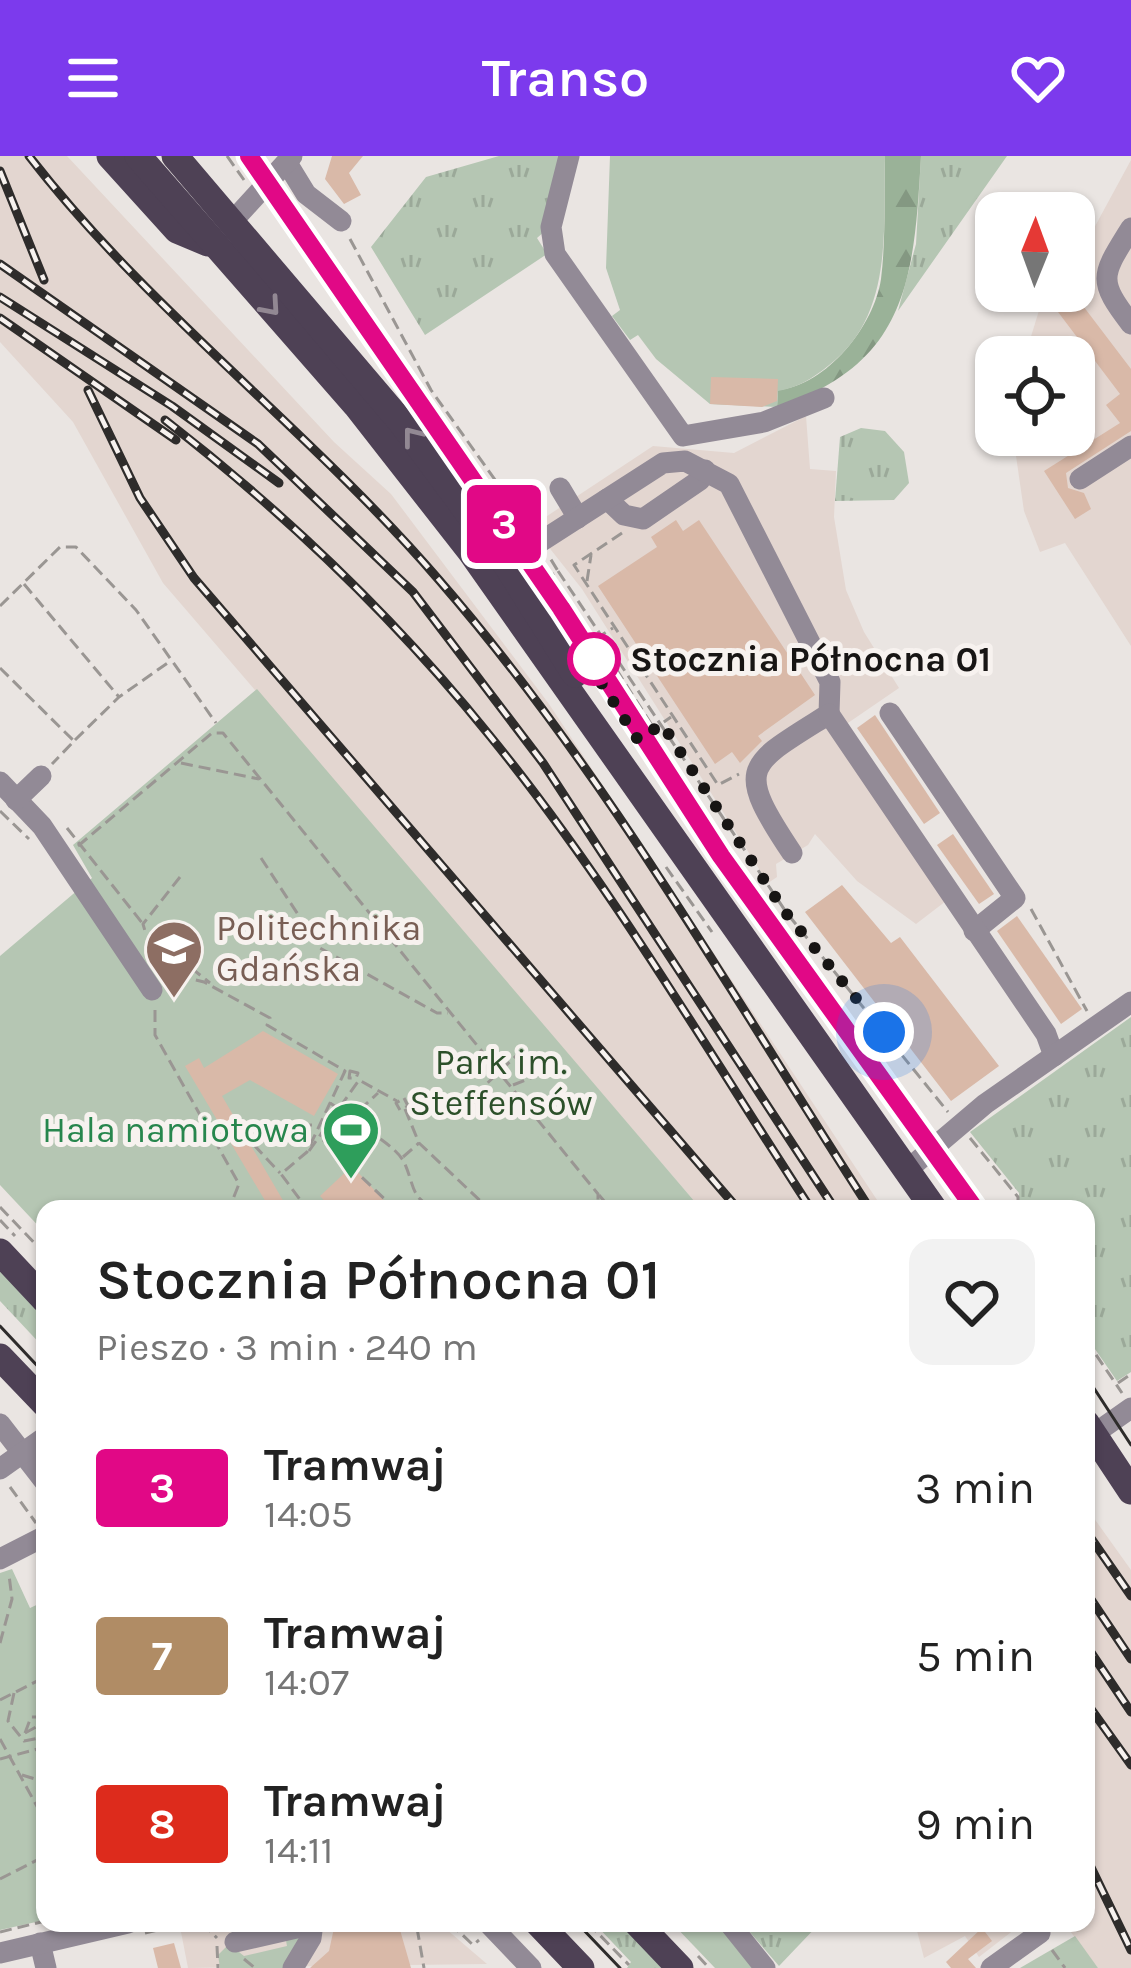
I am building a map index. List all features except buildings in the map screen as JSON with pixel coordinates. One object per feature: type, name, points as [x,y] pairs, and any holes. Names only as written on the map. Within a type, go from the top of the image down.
[{"type":"main road","points":[[110,156],[177,230],[225,236]]},
{"type":"main road","points":[[138,156],[225,236],[402,423],[643,795],[927,1200]]},
{"type":"main road","points":[[175,156],[225,236]]},
{"type":"main road","points":[[497,570],[525,592],[627,753],[643,795]]},
{"type":"main road","points":[[0,1252],[36,1290]]},
{"type":"main road","points":[[0,1357],[36,1395]]},
{"type":"main road","points":[[1095,1437],[1131,1492]]},
{"type":"main road","points":[[547,1932],[581,1968]]},
{"type":"main road","points":[[652,1932],[680,1968]]},
{"type":"street","points":[[569,156],[551,227],[555,254],[683,436],[734,430],[824,398]]},
{"type":"street","points":[[225,236],[289,159],[306,194],[341,221]]},
{"type":"street","points":[[1131,228],[1105,269],[1104,283],[1131,324]]},
{"type":"street","points":[[1080,479],[1131,446]]},
{"type":"street","points":[[497,570],[672,460],[729,484],[830,682],[829,714],[1046,1034],[1054,1056]]},
{"type":"street","points":[[607,500],[624,515],[643,519],[700,480],[705,470]]},
{"type":"street","points":[[560,488],[578,518]]},
{"type":"street","points":[[890,713],[1015,898],[974,931]]},
{"type":"street","points":[[792,853],[760,804],[756,771],[766,753],[829,714]]},
{"type":"street","points":[[16,800],[41,776]]},
{"type":"street","points":[[0,782],[71,850],[149,986]]},
{"type":"street","points":[[906,1171],[1131,1001]]},
{"type":"street","points":[[1095,1426],[1129,1404]]},
{"type":"street","points":[[0,1424],[36,1469]]},
{"type":"street","points":[[3,1475],[36,1445]]},
{"type":"street","points":[[3,1563],[36,1537]]},
{"type":"street","points":[[0,1952],[43,1932],[46,1968]]},
{"type":"street","points":[[227,1943],[277,1932]]},
{"type":"street","points":[[293,1968],[310,1932]]},
{"type":"street","points":[[485,1932],[531,1968]]},
{"type":"street","points":[[736,1932],[765,1968]]},
{"type":"street","points":[[991,1968],[1040,1933]]},
{"type":"path","points":[[341,221],[431,390],[582,600],[785,912],[1018,1200]]},
{"type":"path","points":[[623,545],[619,535],[574,565],[718,785],[736,774]]},
{"type":"path","points":[[0,606],[60,548],[76,547],[136,610],[216,723]]},
{"type":"path","points":[[586,585],[591,554]]},
{"type":"path","points":[[525,592],[558,571]]},
{"type":"path","points":[[22,582],[119,697]]},
{"type":"path","points":[[582,600],[592,593]]},
{"type":"path","points":[[584,656],[579,649],[615,627]]},
{"type":"path","points":[[596,638],[654,729]]},
{"type":"path","points":[[41,776],[119,697],[170,662]]},
{"type":"path","points":[[0,668],[74,741]]},
{"type":"path","points":[[595,674],[711,855]]},
{"type":"path","points":[[638,740],[672,716]]},
{"type":"path","points":[[211,985],[145,932],[143,924],[71,850],[218,732],[603,1200]]},
{"type":"path","points":[[179,762],[260,779]]},
{"type":"path","points":[[261,858],[320,949],[436,1013],[450,1012]]},
{"type":"path","points":[[143,924],[180,878]]},
{"type":"path","points":[[1023,893],[1085,1008]]},
{"type":"path","points":[[233,1200],[239,1184],[229,1159],[155,1035],[149,986],[166,968],[211,985],[270,1018],[267,1025],[347,1072],[356,1071],[358,1079],[321,1138],[281,1174]]},
{"type":"path","points":[[512,1085],[538,1075],[534,1058],[517,1055],[478,1093],[484,1108],[490,1112],[500,1108],[517,1092]]},
{"type":"path","points":[[308,1152],[316,1125],[347,1072]]},
{"type":"path","points":[[358,1079],[397,1101],[406,1099],[404,1109],[419,1143],[479,1200]]},
{"type":"path","points":[[352,1117],[380,1091]]},
{"type":"path","points":[[328,1102],[402,1158],[418,1200]]},
{"type":"path","points":[[208,1126],[217,1121]]},
{"type":"path","points":[[300,1200],[252,1145],[257,1137],[292,1125],[316,1125]]},
{"type":"path","points":[[321,1138],[386,1200]]},
{"type":"path","points":[[402,1158],[419,1143]]},
{"type":"path","points":[[229,1159],[237,1154]]},
{"type":"path","points":[[598,1194],[598,1200]]},
{"type":"path","points":[[0,1207],[36,1245]]},
{"type":"path","points":[[1095,1353],[1129,1404]]},
{"type":"path","points":[[1117,1384],[1131,1374]]},
{"type":"path","points":[[3,1475],[36,1523]]},
{"type":"path","points":[[0,1642],[13,1589],[3,1563]]},
{"type":"path","points":[[0,1700],[36,1681]]},
{"type":"path","points":[[14,1694],[8,1712],[18,1736],[24,1741],[36,1739]]},
{"type":"path","points":[[25,1733],[32,1717],[36,1718]]},
{"type":"path","points":[[18,1736],[36,1726]]},
{"type":"path","points":[[0,1739],[36,1805]]},
{"type":"path","points":[[0,1760],[36,1750]]},
{"type":"path","points":[[20,1776],[36,1780]]},
{"type":"path","points":[[0,1879],[36,1861]]},
{"type":"path","points":[[0,1932],[43,1932]]},
{"type":"path","points":[[213,1932],[227,1943],[218,1968]]},
{"type":"path","points":[[419,1932],[424,1968]]},
{"type":"path","points":[[459,1932],[473,1945],[483,1932]]},
{"type":"path","points":[[597,1932],[629,1965]]},
{"type":"path","points":[[1040,1933],[1064,1968]]},
{"type":"shaded area","points":[[0,156],[67,156],[334,442],[391,494],[549,704],[877,1200],[693,1200],[163,583],[73,422],[0,342]]},
{"type":"shaded area","points":[[1131,160],[1131,646],[1065,543],[1040,552],[1024,511],[1016,456],[1095,456],[1095,336],[1031,336],[1039,312],[1095,312],[1095,226]]},
{"type":"shaded area","points":[[806,416],[810,469],[836,471],[834,517],[846,590],[864,632],[899,688],[845,725],[946,901],[916,924],[857,881],[815,834],[808,845],[776,864],[777,877],[768,883],[582,589],[532,526],[653,446],[734,453]]},
{"type":"shaded area","points":[[1095,1520],[1131,1570],[1131,1968],[1098,1968],[1071,1932],[1095,1932]]},
{"type":"shaded area","points":[[181,1932],[450,1932],[487,1964],[188,1968]]},
{"type":"shaded area","points":[[917,1932],[1011,1932],[979,1957],[965,1936],[924,1958]]},
{"type":"green space","points":[[499,156],[562,156],[545,231],[537,238],[547,254],[425,335],[371,247],[426,177]]},
{"type":"green space","points":[[610,156],[885,156],[883,242],[875,297],[849,346],[811,378],[778,391],[777,407],[710,404],[656,359],[638,335],[630,340],[612,316],[620,310],[606,268]]},
{"type":"green space","points":[[885,156],[921,156],[914,241],[896,312],[854,367],[821,389],[777,407],[778,390],[814,377],[845,350],[877,297],[883,264]]},
{"type":"green space","points":[[921,156],[1007,156],[982,192],[975,192],[975,202],[898,311],[916,244]]},
{"type":"green space","points":[[861,428],[885,431],[904,452],[909,483],[894,500],[835,501],[840,437]]},
{"type":"green space","name":"Politechnika Gdańska","points":[[257,689],[693,1200],[36,1200],[36,1223],[0,1185],[0,956],[92,878],[73,845]]},
{"type":"green space","points":[[1131,1017],[1131,1372],[1117,1381],[1095,1349],[1095,1200],[1019,1200],[1019,1193],[970,1132]]},
{"type":"green space","points":[[0,1269],[36,1307],[36,1339],[0,1301]]},
{"type":"green space","points":[[12,1569],[30,1608],[36,1605],[36,1922],[0,1930],[0,1573]]},
{"type":"green space","points":[[306,1932],[288,1968],[220,1968],[218,1955],[229,1944],[244,1956],[287,1946],[285,1935]]},
{"type":"green space","points":[[603,1932],[630,1932],[664,1968],[627,1968],[631,1962]]},
{"type":"green space","points":[[681,1932],[729,1932],[758,1968],[715,1968]]},
{"type":"green space","points":[[750,1932],[811,1932],[779,1966]]},
{"type":"green space","points":[[1075,1936],[1098,1968],[1020,1968]]},
{"type":"tram line","name":"3","points":[[249,156],[561,608],[721,856],[968,1200]]},
{"type":"tram line","points":[[258,156],[565,598],[739,869],[978,1200]]},
{"type":"tram line","points":[[0,1326],[36,1364]]},
{"type":"tram line","points":[[1095,1390],[1131,1445]]},
{"type":"tram line","points":[[586,1932],[620,1968]]},
{"type":"railway","points":[[29,156],[126,267],[390,525],[500,653],[612,807],[864,1200]]},
{"type":"railway","points":[[0,171],[44,280]]},
{"type":"railway","points":[[0,264],[258,444],[413,592],[543,763],[829,1200]]},
{"type":"railway","points":[[0,297],[172,406],[279,483]]},
{"type":"railway","points":[[0,318],[176,440]]},
{"type":"railway","points":[[88,390],[140,498],[194,578],[730,1200]]},
{"type":"railway","points":[[165,420],[337,569],[454,692],[534,792],[617,908],[805,1200]]},
{"type":"railway","points":[[1095,1544],[1131,1596]]},
{"type":"railway","points":[[1095,1605],[1131,1659]]},
{"type":"railway","points":[[1095,1658],[1131,1712]]},
{"type":"railway","points":[[1095,1715],[1131,1765]]},
{"type":"railway","points":[[1095,1876],[1131,1950]]},
{"type":"place","name":"Stocznia Północna 01","points":[[594,659]]},
{"type":"place","name":"Politechnika Gdańska","points":[[174,1000]]},
{"type":"place","name":"Hala namiotowa","points":[[351,1181]]},
{"type":"route","points":[[594,659],[584,656],[638,740],[662,724],[785,912],[884,1032]]},
{"type":"park label","name":"Park im. Steffensów","points":[[501,1082]]}]
